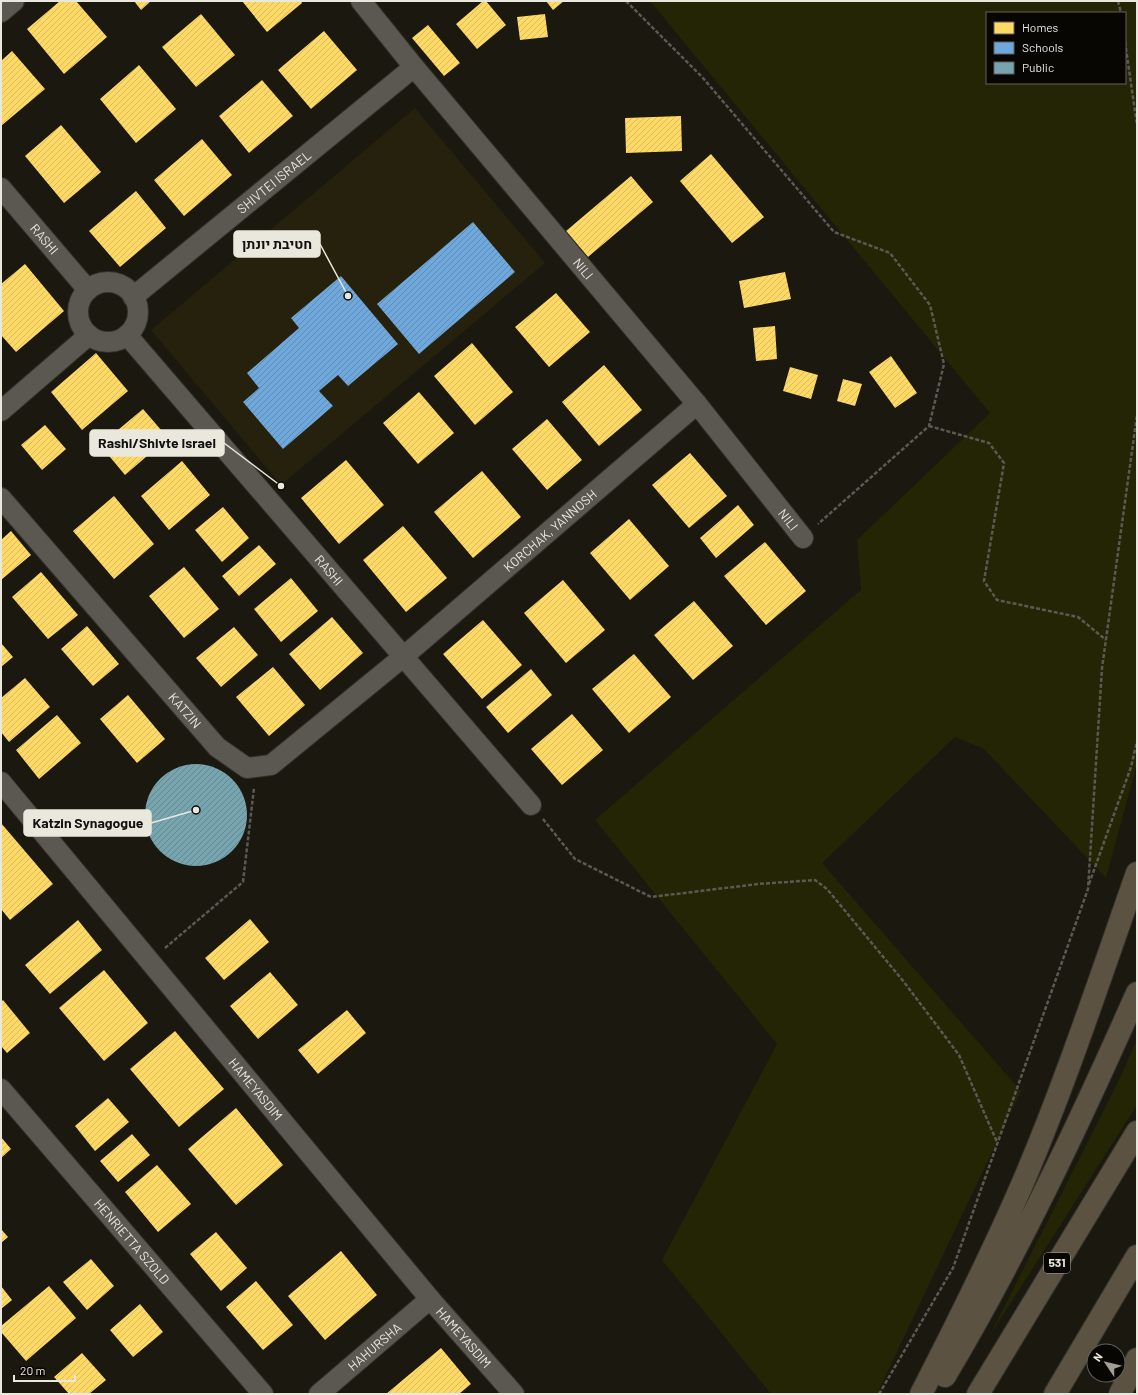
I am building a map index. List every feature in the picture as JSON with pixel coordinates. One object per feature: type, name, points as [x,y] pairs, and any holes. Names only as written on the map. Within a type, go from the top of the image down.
[{"type":"highway","points":[[921,1394],[982,1273],[1021,1187],[1076,1048],[1137,873]]},
{"type":"highway","points":[[934,1394],[966,1340],[1021,1240],[1058,1165],[1137,994]]},
{"type":"highway","name":"531","points":[[978,1394],[1137,1132]]},
{"type":"highway","points":[[1055,1394],[1137,1256]]},
{"type":"highway","points":[[1120,1394],[1137,1359]]},
{"type":"street","points":[[1,12],[14,1]]},
{"type":"street","name":"NILI","points":[[361,1],[414,67],[697,404],[803,538]]},
{"type":"street","name":"SHIVTEI ISRAEL","points":[[133,297],[414,67]]},
{"type":"street","name":"RASHI","points":[[1,188],[88,290]]},
{"type":"street","points":[[104,283],[113,283],[128,290],[133,297],[137,305],[136,321],[127,335],[118,340],[108,342],[98,340],[89,335],[82,328],[79,318],[79,308],[82,298],[88,290],[104,283]]},
{"type":"street","points":[[1,411],[89,335]]},
{"type":"street","name":"RASHI","points":[[127,335],[531,805]]},
{"type":"street","name":"KORCHAK, YANNOSH","points":[[403,657],[697,404]]},
{"type":"street","name":"KATZIN","points":[[1,498],[217,747],[247,768],[272,765],[403,657]]},
{"type":"street","name":"HAMEYASDIM","points":[[1,782],[430,1299],[514,1394]]},
{"type":"street","name":"HENRIETTA SZOLD","points":[[1,1088],[263,1394]]},
{"type":"street","name":"HAHURSHA","points":[[319,1394],[430,1299]]},
{"type":"path","points":[[626,1],[703,78],[834,232],[890,253],[930,305],[944,364],[929,426],[803,538]]},
{"type":"path","points":[[1118,1],[1121,12]]},
{"type":"path","points":[[1126,49],[1137,125]]},
{"type":"path","points":[[1088,888],[1102,668],[1137,415]]},
{"type":"path","points":[[929,426],[989,443],[1004,463],[984,581],[998,600],[1078,617],[1106,641]]},
{"type":"path","points":[[879,1394],[953,1268],[1131,767],[1137,741]]},
{"type":"path","points":[[150,961],[243,882],[256,767]]},
{"type":"path","points":[[531,805],[575,859],[651,896],[758,884],[815,880],[827,889],[904,982],[959,1056],[997,1142]]},
{"type":"shaded area","points":[[415,108],[545,263],[281,485],[151,330]]},
{"type":"green space","points":[[650,1],[1137,1],[1137,764],[1106,878],[984,749],[955,737],[822,863],[1021,1091],[877,1394],[771,1394],[662,1260],[777,1044],[595,820],[861,590],[857,540],[990,413]]},
{"type":"green space","points":[[1137,1039],[1137,1105],[989,1337],[1121,1076]]},
{"type":"building: Homes","points":[[60,1],[76,1],[107,37],[64,74],[27,29]]},
{"type":"building: Homes","points":[[134,1],[151,1],[141,10]]},
{"type":"building: Homes","points":[[242,1],[301,1],[302,3],[267,32]]},
{"type":"building: Homes","points":[[483,1],[486,1],[506,25],[477,49],[456,24]]},
{"type":"building: Homes","points":[[546,1],[564,1],[553,10]]},
{"type":"building: Homes","points":[[201,14],[235,55],[196,87],[162,47]]},
{"type":"building: Homes","points":[[545,14],[548,37],[520,40],[517,17]]},
{"type":"building: Homes","points":[[428,25],[460,63],[444,76],[412,38]]},
{"type":"building: Homes","points":[[324,31],[357,70],[311,109],[278,70]]},
{"type":"building: Homes","points":[[12,51],[45,89],[1,126],[1,61]]},
{"type":"building: Homes","points":[[139,65],[176,109],[136,143],[100,99]]},
{"type":"building: Homes","points":[[262,80],[293,116],[249,153],[219,116]]},
{"type":"building: Homes","points":[[681,116],[682,151],[626,153],[625,118]]},
{"type":"building: Homes","points":[[61,125],[101,172],[64,203],[25,156]]},
{"type":"building: Homes","points":[[202,139],[232,175],[184,216],[154,180]]},
{"type":"building: Homes","points":[[711,154],[764,217],[732,243],[680,181]]},
{"type":"building: Homes","points":[[631,176],[653,202],[588,257],[566,231]]},
{"type":"building: Homes","points":[[136,191],[166,228],[120,267],[89,231]]},
{"type":"building: Homes","points":[[25,264],[64,311],[16,352],[1,335],[1,284]]},
{"type":"building: Homes","points":[[785,272],[791,299],[744,308],[739,281]]},
{"type":"building: Homes","points":[[556,293],[590,332],[549,367],[515,327]]},
{"type":"building: Homes","points":[[775,326],[777,359],[756,361],[753,328]]},
{"type":"building: Homes","points":[[472,343],[513,392],[475,425],[434,376]]},
{"type":"building: Homes","points":[[96,353],[128,391],[82,430],[51,392]]},
{"type":"building: Homes","points":[[891,356],[917,393],[895,408],[869,372]]},
{"type":"building: Homes","points":[[604,365],[642,410],[599,446],[562,402]]},
{"type":"building: Homes","points":[[790,367],[818,375],[811,399],[783,391]]},
{"type":"building: Homes","points":[[843,379],[862,384],[855,406],[837,401]]},
{"type":"building: Homes","points":[[419,392],[454,433],[418,464],[383,423]]},
{"type":"building: Homes","points":[[143,409],[168,438],[125,475],[100,445]]},
{"type":"building: Homes","points":[[547,419],[582,460],[547,490],[512,449]]},
{"type":"building: Homes","points":[[45,425],[66,449],[42,470],[21,445]]},
{"type":"building: Homes","points":[[690,453],[727,496],[689,528],[652,485]]},
{"type":"building: Homes","points":[[346,460],[384,505],[339,544],[301,498]]},
{"type":"building: Homes","points":[[182,461],[210,495],[169,530],[141,496]]},
{"type":"building: Homes","points":[[482,471],[521,517],[473,558],[434,512]]},
{"type":"building: Homes","points":[[114,496],[154,544],[114,579],[73,531]]},
{"type":"building: Homes","points":[[738,505],[754,525],[716,558],[700,538]]},
{"type":"building: Homes","points":[[223,507],[249,538],[222,562],[195,530]]},
{"type":"building: Homes","points":[[629,519],[669,566],[630,600],[590,553]]},
{"type":"building: Homes","points":[[403,526],[447,578],[406,612],[363,560]]},
{"type":"building: Homes","points":[[11,531],[31,555],[1,580],[1,540]]},
{"type":"building: Homes","points":[[765,542],[806,591],[766,625],[724,576]]},
{"type":"building: Homes","points":[[259,545],[276,564],[239,596],[222,576]]},
{"type":"building: Homes","points":[[184,567],[219,609],[184,638],[149,596]]},
{"type":"building: Homes","points":[[41,572],[78,615],[48,639],[12,597]]},
{"type":"building: Homes","points":[[291,578],[318,611],[281,642],[254,609]]},
{"type":"building: Homes","points":[[563,580],[605,630],[566,663],[524,613]]},
{"type":"building: Homes","points":[[694,601],[733,646],[693,680],[654,635]]},
{"type":"building: Homes","points":[[332,617],[363,653],[320,690],[289,654]]},
{"type":"building: Homes","points":[[483,620],[522,665],[482,699],[443,654]]},
{"type":"building: Homes","points":[[87,626],[119,664],[93,686],[61,649]]},
{"type":"building: Homes","points":[[234,627],[258,655],[221,687],[196,658]]},
{"type":"building: Homes","points":[[1,643],[13,657],[1,667]]},
{"type":"building: Homes","points":[[634,654],[671,697],[629,733],[592,689]]},
{"type":"building: Homes","points":[[273,667],[305,705],[269,736],[236,697]]},
{"type":"building: Homes","points":[[531,669],[552,695],[508,733],[486,707]]},
{"type":"building: Homes","points":[[25,678],[50,707],[9,742],[1,732],[1,698]]},
{"type":"building: Homes","points":[[128,695],[165,739],[137,763],[100,719]]},
{"type":"building: Homes","points":[[572,714],[603,750],[562,785],[531,749]]},
{"type":"building: Homes","points":[[57,715],[81,743],[39,779],[16,750]]},
{"type":"building: Homes","points":[[1,823],[53,884],[10,920],[1,909]]},
{"type":"building: Homes","points":[[250,919],[269,942],[224,980],[205,958]]},
{"type":"building: Homes","points":[[78,920],[102,950],[50,994],[25,965]]},
{"type":"building: Homes","points":[[104,970],[148,1023],[104,1061],[59,1008]]},
{"type":"building: Homes","points":[[270,972],[298,1005],[258,1039],[230,1006]]},
{"type":"building: Homes","points":[[3,1000],[30,1033],[7,1053],[1,1046],[1,1002]]},
{"type":"building: Homes","points":[[347,1010],[366,1033],[318,1074],[298,1050]]},
{"type":"building: Homes","points":[[175,1031],[224,1089],[179,1127],[130,1069]]},
{"type":"building: Homes","points":[[108,1098],[129,1122],[95,1151],[75,1126]]},
{"type":"building: Homes","points":[[236,1108],[283,1165],[236,1205],[188,1149]]},
{"type":"building: Homes","points":[[132,1134],[150,1155],[118,1182],[100,1161]]},
{"type":"building: Homes","points":[[1,1137],[11,1149],[1,1158]]},
{"type":"building: Homes","points":[[157,1165],[191,1204],[158,1232],[125,1192]]},
{"type":"building: Homes","points":[[1,1229],[8,1237],[1,1243]]},
{"type":"building: Homes","points":[[216,1232],[247,1268],[221,1291],[190,1254]]},
{"type":"building: Homes","points":[[341,1251],[377,1295],[325,1340],[288,1296]]},
{"type":"building: Homes","points":[[91,1259],[114,1286],[87,1310],[63,1282]]},
{"type":"building: Homes","points":[[256,1281],[293,1325],[263,1350],[226,1307]]},
{"type":"building: Homes","points":[[1,1286],[12,1300],[1,1309]]},
{"type":"building: Homes","points":[[49,1286],[76,1318],[26,1361],[1,1332],[1,1326]]},
{"type":"building: Homes","points":[[140,1304],[163,1332],[133,1357],[110,1330]]},
{"type":"building: Homes","points":[[441,1348],[471,1384],[459,1394],[386,1394]]},
{"type":"building: Homes","points":[[82,1353],[106,1380],[89,1394],[69,1394],[54,1377]]},
{"type":"building: Schools","points":[[473,222],[515,272],[419,354],[377,304]]},
{"type":"building: Schools","points":[[341,276],[398,344],[348,386],[338,375],[319,391],[333,406],[283,449],[243,402],[259,388],[247,373],[299,328],[291,318]]},
{"type":"building: Public","points":[[196,764],[216,768],[232,779],[243,795],[247,815],[243,835],[232,851],[216,862],[196,866],[176,862],[160,851],[149,835],[145,815],[149,795],[160,779],[176,768]]},
{"type":"place","name":"חטיבת יונתן","points":[[348,296]]},
{"type":"place","name":"Rashi/Shivte Israel","points":[[281,486]]},
{"type":"place","name":"Katzin Synagogue","points":[[196,810]]}]
